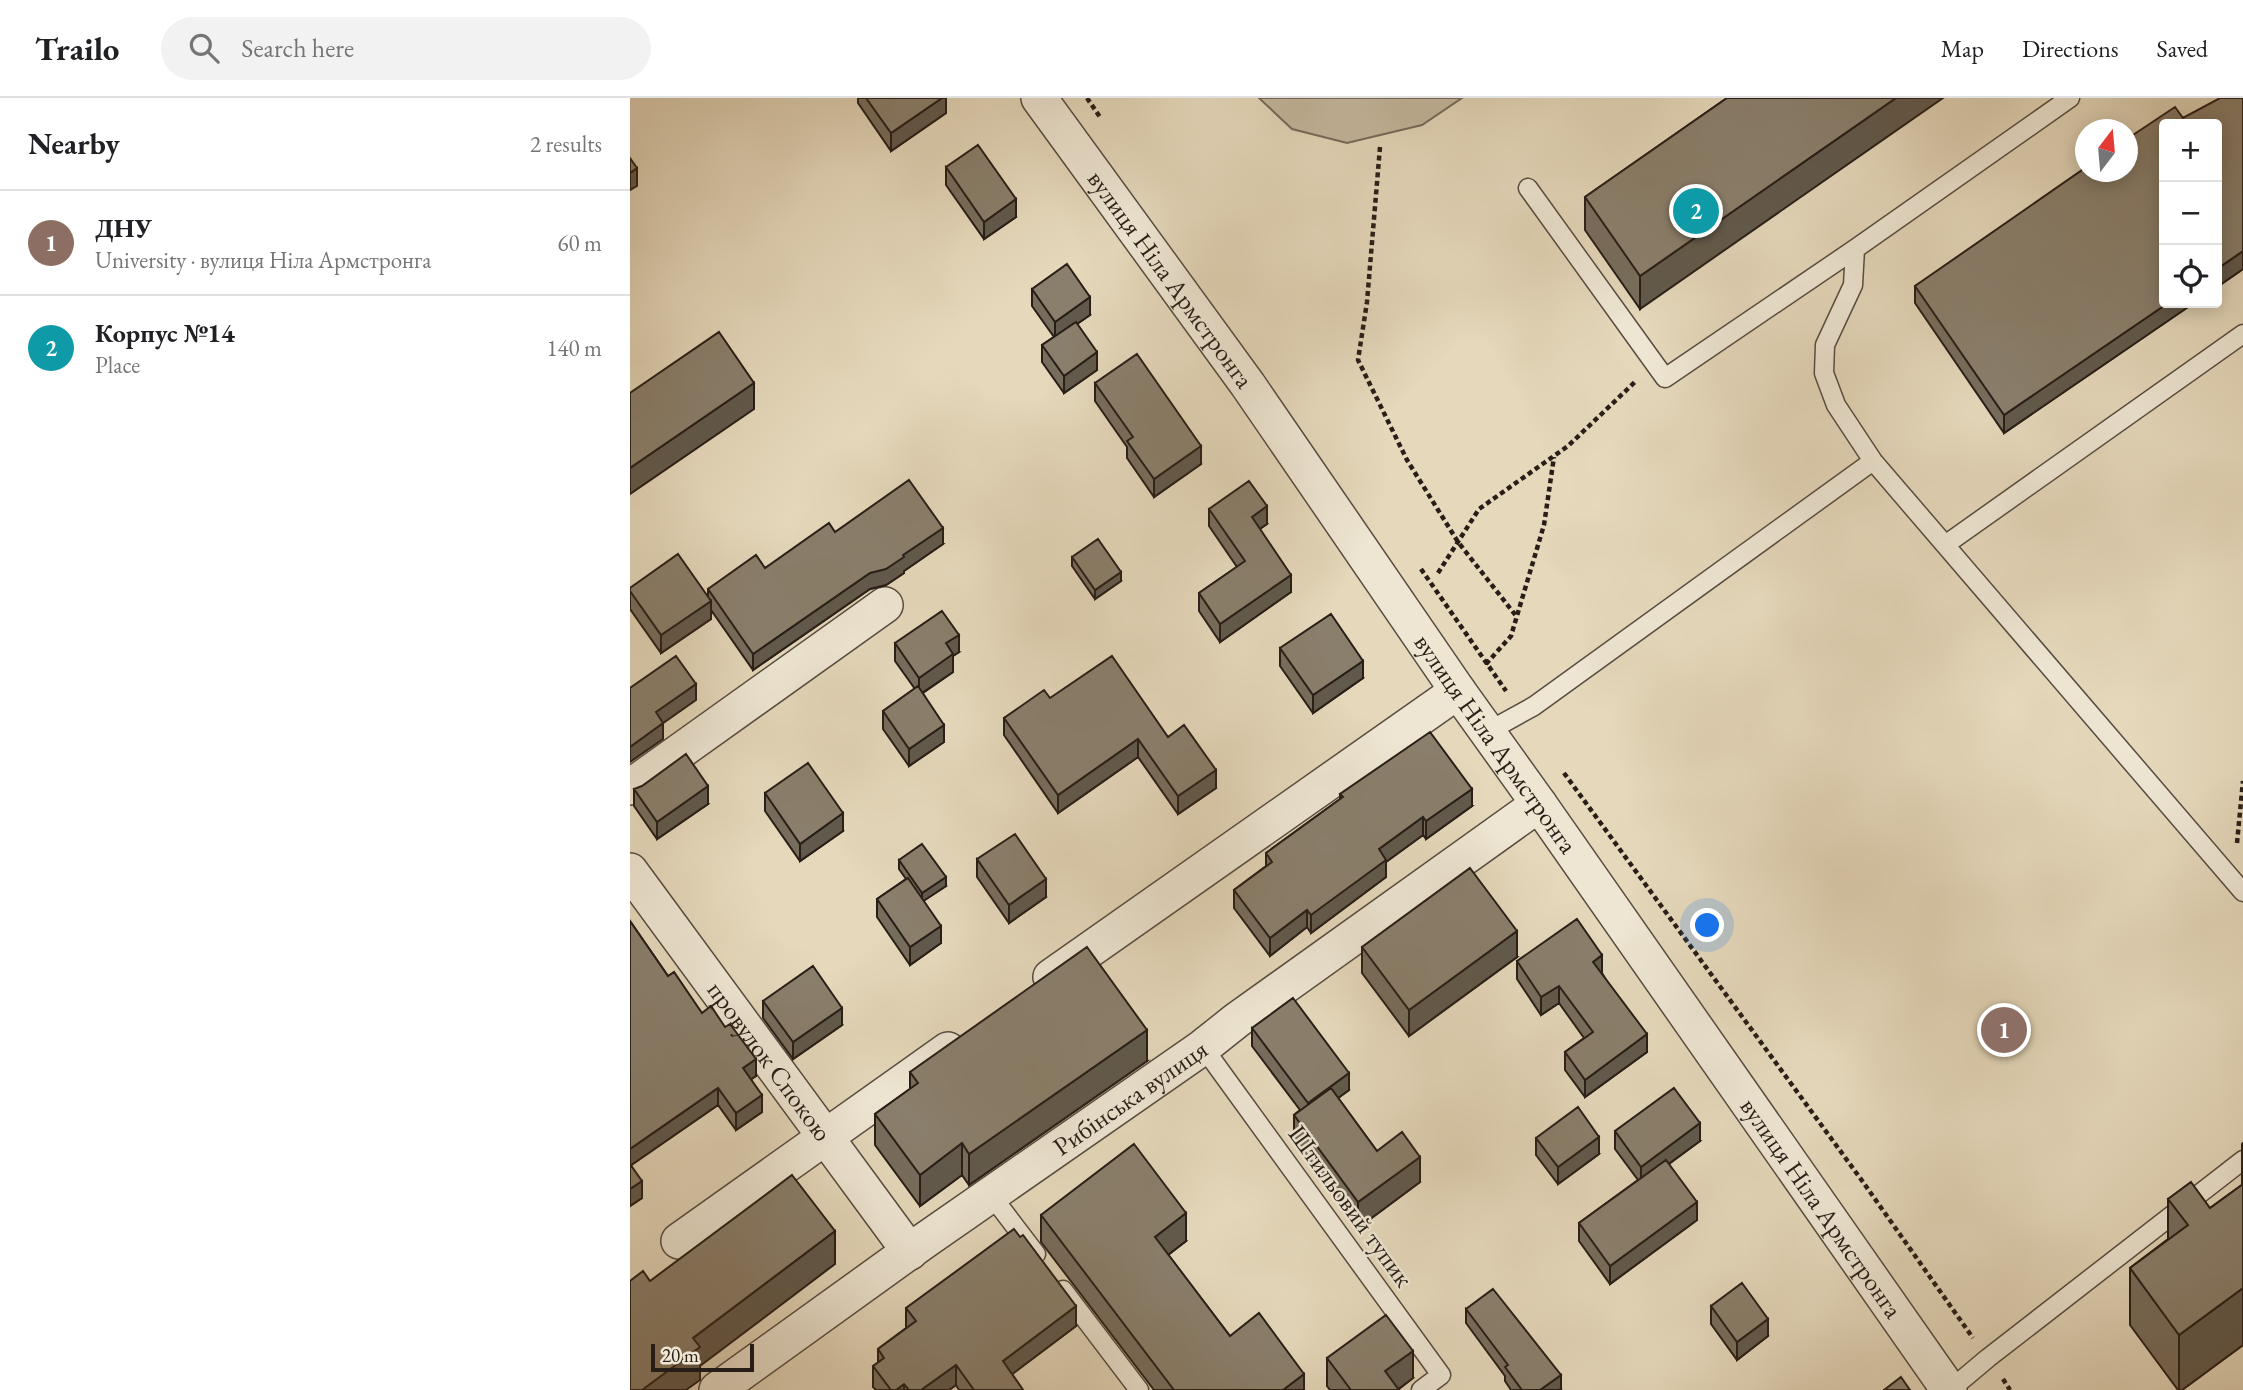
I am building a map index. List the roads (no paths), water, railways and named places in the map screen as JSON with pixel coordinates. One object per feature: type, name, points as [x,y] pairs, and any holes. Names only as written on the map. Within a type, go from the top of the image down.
[{"type":"street","name":"вулиця Ніла Армстронга","points":[[1039,98],[1248,385],[1458,691],[1950,1390]]},
{"type":"street","points":[[630,787],[885,605]]},
{"type":"street","points":[[1028,993],[1458,691]]},
{"type":"street","name":"Рибінська вулиця","points":[[717,1390],[1203,1047],[1539,804]]},
{"type":"street","name":"провулок Спокою","points":[[630,871],[909,1252]]},
{"type":"street","points":[[679,1241],[972,1033]]},
{"type":"lane","points":[[1528,188],[1665,378],[2070,98]]},
{"type":"lane","points":[[1855,249],[1853,285],[1825,345],[1824,373],[1836,405],[1873,461],[2238,887]]},
{"type":"lane","points":[[1945,545],[2243,334]]},
{"type":"lane","points":[[1488,732],[1521,713],[1873,461]]},
{"type":"lane","name":"Штильовий тупик","points":[[1203,1047],[1441,1375],[1421,1390]]},
{"type":"lane","points":[[1950,1390],[2243,1160]]},
{"type":"lane","points":[[991,1195],[1139,1390]]},
{"type":"place","name":"Корпус №14","points":[[1696,211]]},
{"type":"place","name":"ДНУ","points":[[2004,1030]]}]
